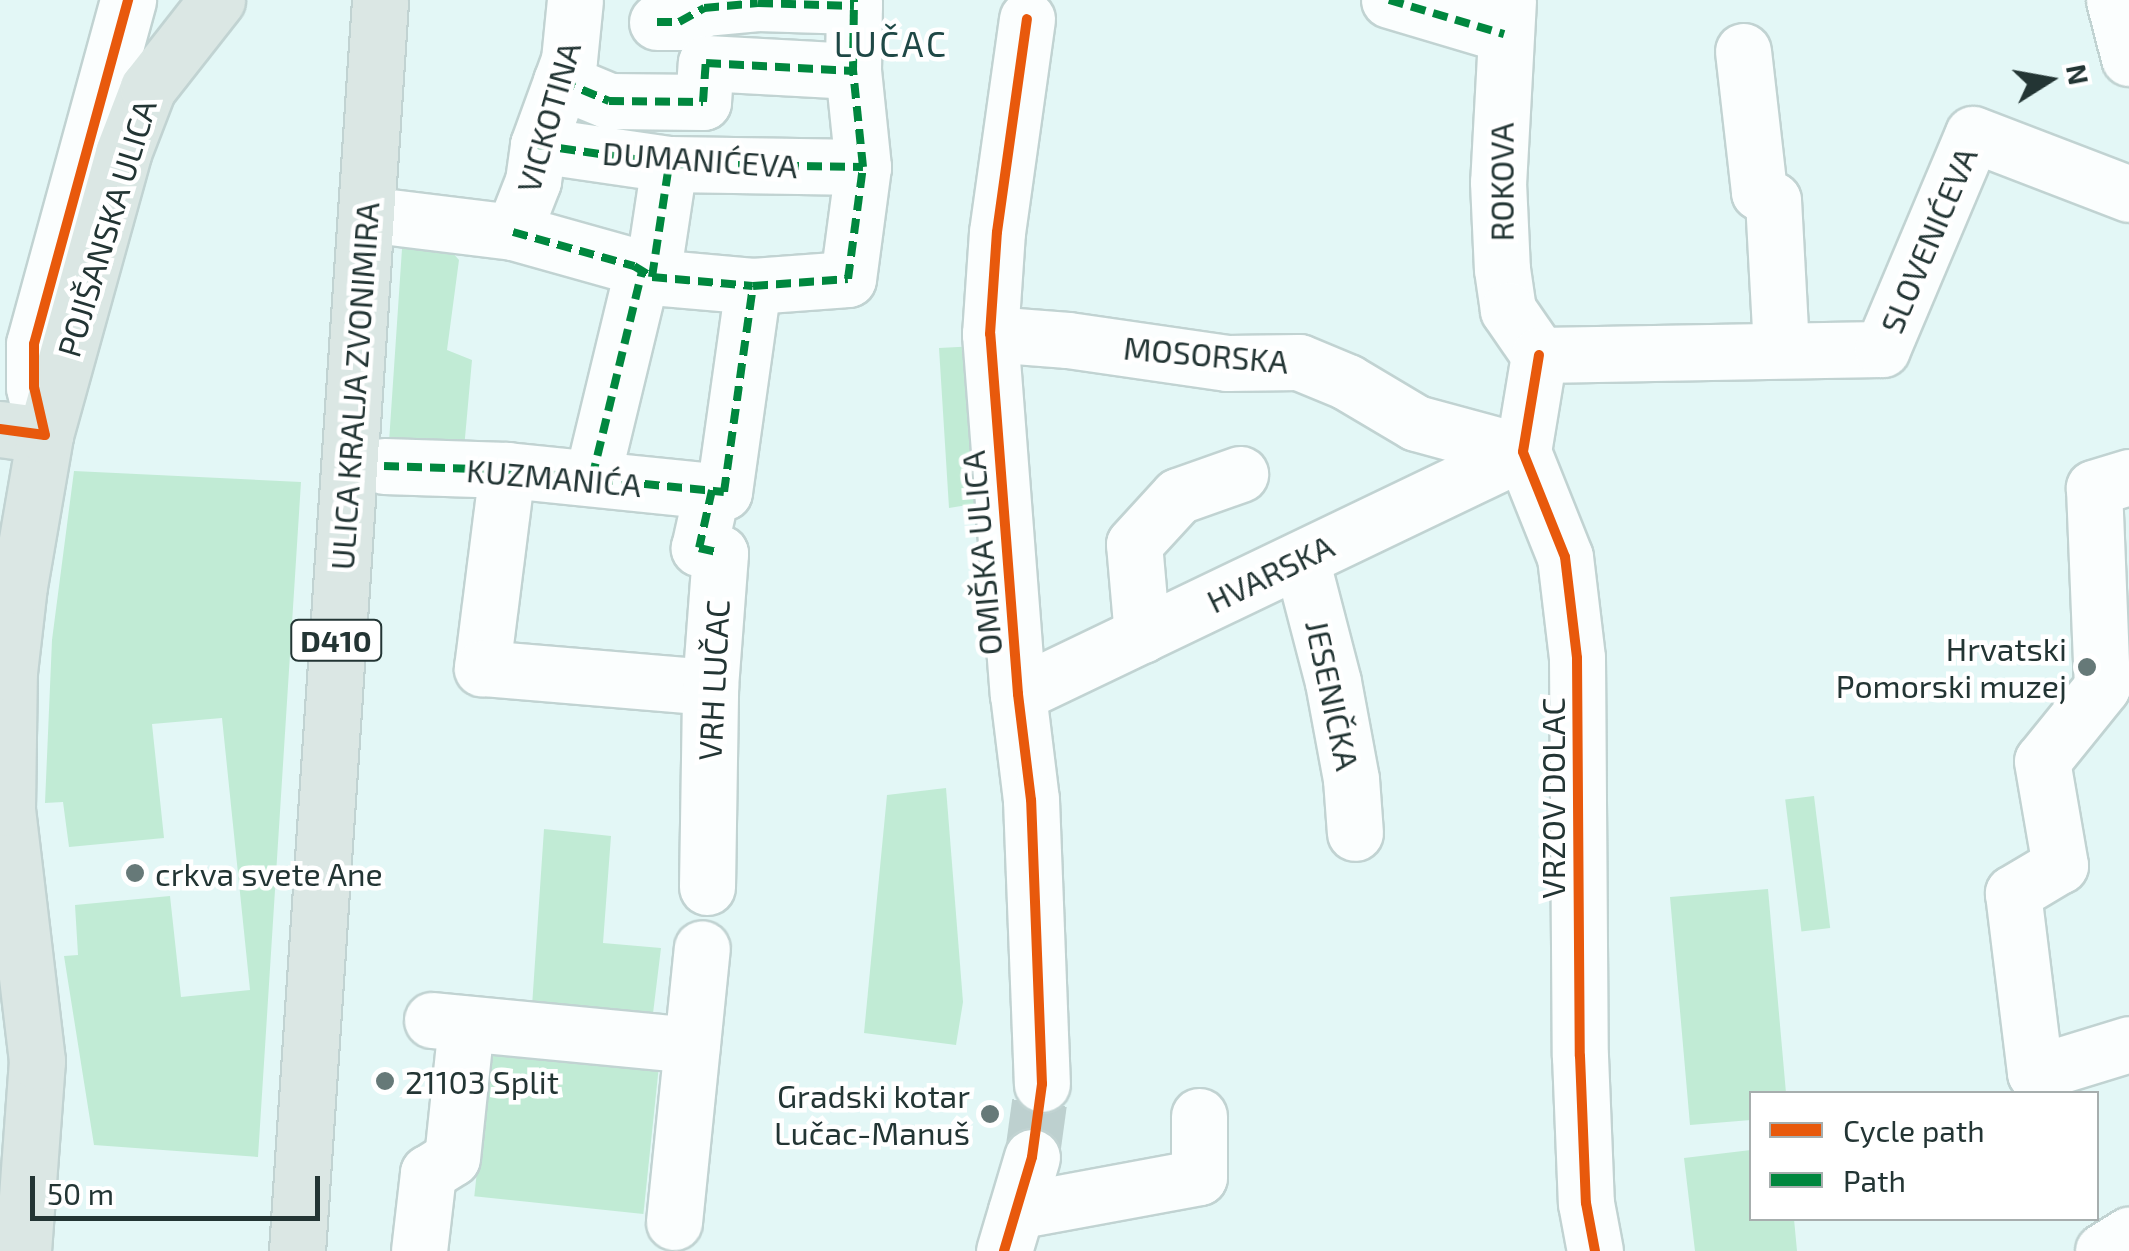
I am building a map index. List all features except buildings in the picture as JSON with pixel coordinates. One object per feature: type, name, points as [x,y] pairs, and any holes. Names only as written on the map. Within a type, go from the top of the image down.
[{"type":"main road","name":"POJIŠANSKA ULICA","points":[[23,1251],[37,1061],[3,775],[10,672],[10,586],[22,432],[138,109],[162,67],[217,0]]},
{"type":"main road","name":"ULICA KRALJA ZVONIMIRA","points":[[297,1251],[377,10]]},
{"type":"street","points":[[22,432],[34,387],[34,344],[128,0]]},
{"type":"street","name":"VICKOTINA","points":[[513,232],[533,181],[538,145],[569,60],[575,0]]},
{"type":"street","points":[[1389,0],[1506,17]]},
{"type":"street","points":[[2114,0],[2129,58]]},
{"type":"street","points":[[366,214],[513,232],[647,275],[753,286],[848,279],[864,167],[853,70],[854,3],[758,3],[704,8],[679,22],[657,22]]},
{"type":"street","name":"ROKOVA","points":[[1506,17],[1498,182],[1502,269],[1508,310],[1538,354]]},
{"type":"street","name":"OMIŠKA ULICA","points":[[1026,20],[997,232],[990,334],[1018,694],[1031,800],[1042,1084]]},
{"type":"street","points":[[1742,51],[1760,192],[1773,200],[1781,350]]},
{"type":"street","points":[[561,81],[610,100],[702,102],[706,63],[853,70]]},
{"type":"street","name":"SLOVENIĆEVA","points":[[1538,354],[1882,349],[1974,134],[2129,194]]},
{"type":"street","name":"DUMANIĆEVA","points":[[538,145],[668,164],[864,167]]},
{"type":"street","points":[[592,478],[647,275],[668,164]]},
{"type":"street","name":"VRH LUČAC","points":[[707,887],[710,688],[720,554],[699,548],[718,491],[753,286]]},
{"type":"street","name":"MOSORSKA","points":[[990,334],[1068,340],[1227,363],[1299,362],[1347,382],[1416,423],[1522,452]]},
{"type":"street","points":[[1522,452],[1538,354]]},
{"type":"street","name":"HVARSKA","points":[[1018,694],[1522,452]]},
{"type":"street","name":"VRZOV DOLAC","points":[[1522,452],[1565,557],[1577,658],[1580,1056],[1586,1203],[1594,1251]]},
{"type":"street","name":"KUZMANIĆA","points":[[384,466],[507,470],[718,491]]},
{"type":"street","points":[[507,470],[482,668],[710,688]]},
{"type":"street","points":[[1142,634],[1134,544],[1178,496],[1240,474]]},
{"type":"street","points":[[2129,477],[2094,488],[2102,687],[2042,761],[2060,865],[2013,893],[2035,1073],[2129,1044]]},
{"type":"street","name":"JESENIČKA","points":[[1301,558],[1333,682],[1352,778],[1355,833]]},
{"type":"street","points":[[674,1222],[702,948]]},
{"type":"street","points":[[420,1251],[428,1173],[452,1158],[449,1022],[692,1045]]},
{"type":"street","points":[[1010,1231],[1199,1176],[1199,1116]]},
{"type":"street","points":[[1010,1231],[1032,1157]]},
{"type":"street","points":[[2104,1251],[2129,1234]]},
{"type":"green space","points":[[403,234],[437,235],[459,260],[447,350],[472,360],[464,449],[389,442]]},
{"type":"green space","points":[[977,346],[992,501],[949,508],[939,348]]},
{"type":"green space","points":[[74,471],[301,482],[258,1157],[94,1145],[64,956],[78,955],[75,905],[170,896],[181,997],[250,990],[222,718],[152,724],[164,838],[69,847],[63,802],[45,803],[52,640]]},
{"type":"green space","points":[[946,788],[963,1002],[956,1045],[864,1033],[887,795]]},
{"type":"green space","points":[[1814,796],[1830,928],[1801,932],[1785,800]]},
{"type":"green space","points":[[544,829],[611,836],[603,943],[661,948],[651,1030],[531,1021]]},
{"type":"green space","points":[[1768,889],[1786,1091],[1749,1091],[1749,1120],[1690,1125],[1670,897]]},
{"type":"green space","points":[[490,1047],[659,1065],[643,1214],[474,1196]]},
{"type":"green space","points":[[1749,1150],[1749,1221],[1794,1221],[1797,1251],[1695,1251],[1684,1158]]},
{"type":"tunnel","points":[[1032,1157],[1042,1084]]},
{"type":"marked path","points":[[513,232],[634,266],[652,277],[753,286],[848,279],[863,167],[853,71],[854,0]]},
{"type":"marked path","points":[[1389,0],[1504,34]]},
{"type":"marked path","points":[[657,22],[679,22],[704,8],[758,3],[854,6]]},
{"type":"marked path","points":[[561,81],[609,101],[703,102],[706,63],[853,71]]},
{"type":"marked path","points":[[538,145],[669,164],[863,167]]},
{"type":"marked path","points":[[652,277],[669,164]]},
{"type":"marked path","points":[[592,478],[642,272]]},
{"type":"marked path","points":[[384,466],[507,470],[724,492],[753,286]]},
{"type":"marked path","points":[[712,490],[699,548],[720,553]]},
{"type":"cycle path","points":[[0,429],[45,435],[34,387],[34,344],[128,0]]},
{"type":"cycle path","points":[[1004,1251],[1032,1157],[1042,1084],[1031,800],[1018,694],[990,334],[997,232],[1027,19]]},
{"type":"cycle path","points":[[1539,355],[1523,452],[1565,557],[1577,658],[1580,1056],[1586,1203],[1595,1251]]},
{"type":"place","name":"Hrvatski Pomorski muzej","points":[[2087,667]]},
{"type":"place","name":"crkva svete Ane","points":[[135,873]]},
{"type":"place","name":"21103 Split","points":[[385,1081]]},
{"type":"place","name":"Gradski kotar Lučac-Manuš","points":[[990,1114]]},
{"type":"district","name":"LUČAC","points":[[891,43]]}]
